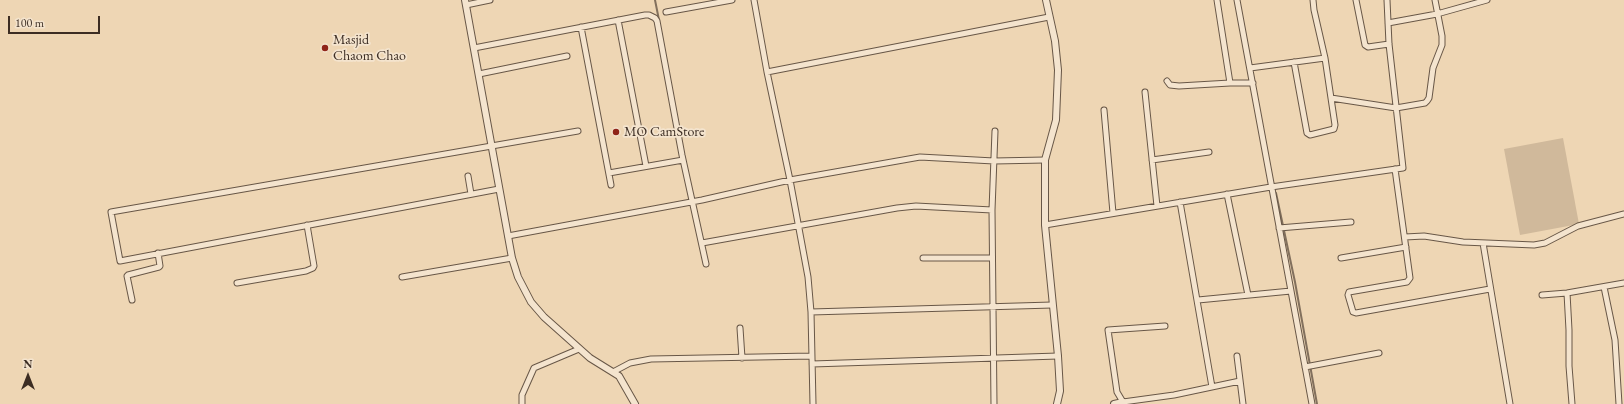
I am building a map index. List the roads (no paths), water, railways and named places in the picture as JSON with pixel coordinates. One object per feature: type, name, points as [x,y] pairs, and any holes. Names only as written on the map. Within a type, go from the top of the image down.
[{"type":"street","points":[[490,0],[466,2],[512,258],[518,277],[531,302],[544,317],[590,358],[614,372],[624,383],[635,404]]},
{"type":"street","points":[[666,12],[732,0]]},
{"type":"street","points":[[754,0],[808,277],[811,312],[813,404]]},
{"type":"street","points":[[1046,0],[1055,41],[1058,70],[1056,120],[1045,160],[1045,225],[1060,391],[1057,404]]},
{"type":"street","points":[[1217,0],[1230,83]]},
{"type":"street","points":[[1236,0],[1253,83],[1271,187],[1282,228],[1291,291],[1312,404]]},
{"type":"street","points":[[1294,62],[1308,133],[1310,135],[1334,129],[1335,125],[1325,58],[1313,0]]},
{"type":"street","points":[[1356,0],[1365,46],[1368,47],[1389,44]]},
{"type":"street","points":[[1045,225],[1112,212],[1403,168],[1389,44],[1387,0]]},
{"type":"street","points":[[1331,98],[1396,108],[1425,103],[1430,98],[1433,68],[1442,45],[1442,36],[1435,0]]},
{"type":"street","points":[[1388,23],[1437,14],[1487,0]]},
{"type":"street","points":[[474,48],[645,15],[653,16],[657,21],[683,160],[706,264]]},
{"type":"street","points":[[767,72],[1049,17]]},
{"type":"street","points":[[618,20],[646,166]]},
{"type":"street","points":[[581,27],[611,185]]},
{"type":"street","points":[[479,74],[567,56]]},
{"type":"street","points":[[1250,68],[1325,58]]},
{"type":"street","points":[[1167,81],[1170,85],[1179,86],[1253,83]]},
{"type":"street","points":[[1145,92],[1157,206]]},
{"type":"street","points":[[1104,110],[1112,212]]},
{"type":"street","points":[[499,189],[120,261],[111,212],[578,131]]},
{"type":"street","points":[[994,404],[992,210],[995,131]]},
{"type":"street","points":[[1152,160],[1209,152]]},
{"type":"street","points":[[508,236],[693,202],[790,180],[920,157],[994,161],[1045,160]]},
{"type":"street","points":[[609,173],[683,160]]},
{"type":"street","points":[[1395,169],[1410,278],[1409,281],[1349,292],[1348,295],[1352,312],[1356,313],[1490,289]]},
{"type":"street","points":[[468,176],[471,194]]},
{"type":"street","points":[[1227,194],[1248,295]]},
{"type":"street","points":[[1180,202],[1212,387]]},
{"type":"street","points":[[702,243],[897,208],[916,206],[992,210]]},
{"type":"street","points":[[1405,237],[1424,236],[1463,242],[1539,244],[1578,226],[1624,214]]},
{"type":"street","points":[[1282,228],[1351,222]]},
{"type":"street","points":[[237,283],[306,271],[312,268],[314,266],[307,225]]},
{"type":"street","points":[[1483,243],[1510,404]]},
{"type":"street","points":[[1341,258],[1406,247]]},
{"type":"street","points":[[132,300],[128,274],[159,267],[158,253]]},
{"type":"street","points":[[402,278],[512,258]]},
{"type":"street","points":[[923,258],[992,258]]},
{"type":"street","points":[[1542,295],[1567,293],[1624,283]]},
{"type":"street","points":[[1604,287],[1615,340],[1619,404]]},
{"type":"street","points":[[1198,300],[1291,291]]},
{"type":"street","points":[[1567,293],[1569,366],[1572,404]]},
{"type":"street","points":[[811,312],[1052,305]]},
{"type":"street","points":[[1123,403],[1117,392],[1108,330],[1165,326]]},
{"type":"street","points":[[740,328],[742,358]]},
{"type":"street","points":[[522,404],[522,396],[534,368],[579,348]]},
{"type":"street","points":[[1306,366],[1379,353]]},
{"type":"street","points":[[614,372],[630,363],[652,359],[812,356]]},
{"type":"street","points":[[812,364],[1058,356]]},
{"type":"street","points":[[1237,356],[1243,404]]},
{"type":"street","points":[[1114,404],[1174,395],[1240,381]]},
{"type":"waterway","points":[[655,0],[659,20]]},
{"type":"waterway","points":[[1276,193],[1295,282],[1317,404]]},
{"type":"place","name":"Masjid Chaom Chao","points":[[325,48]]},
{"type":"place","name":"MO CamStore","points":[[616,132]]}]
